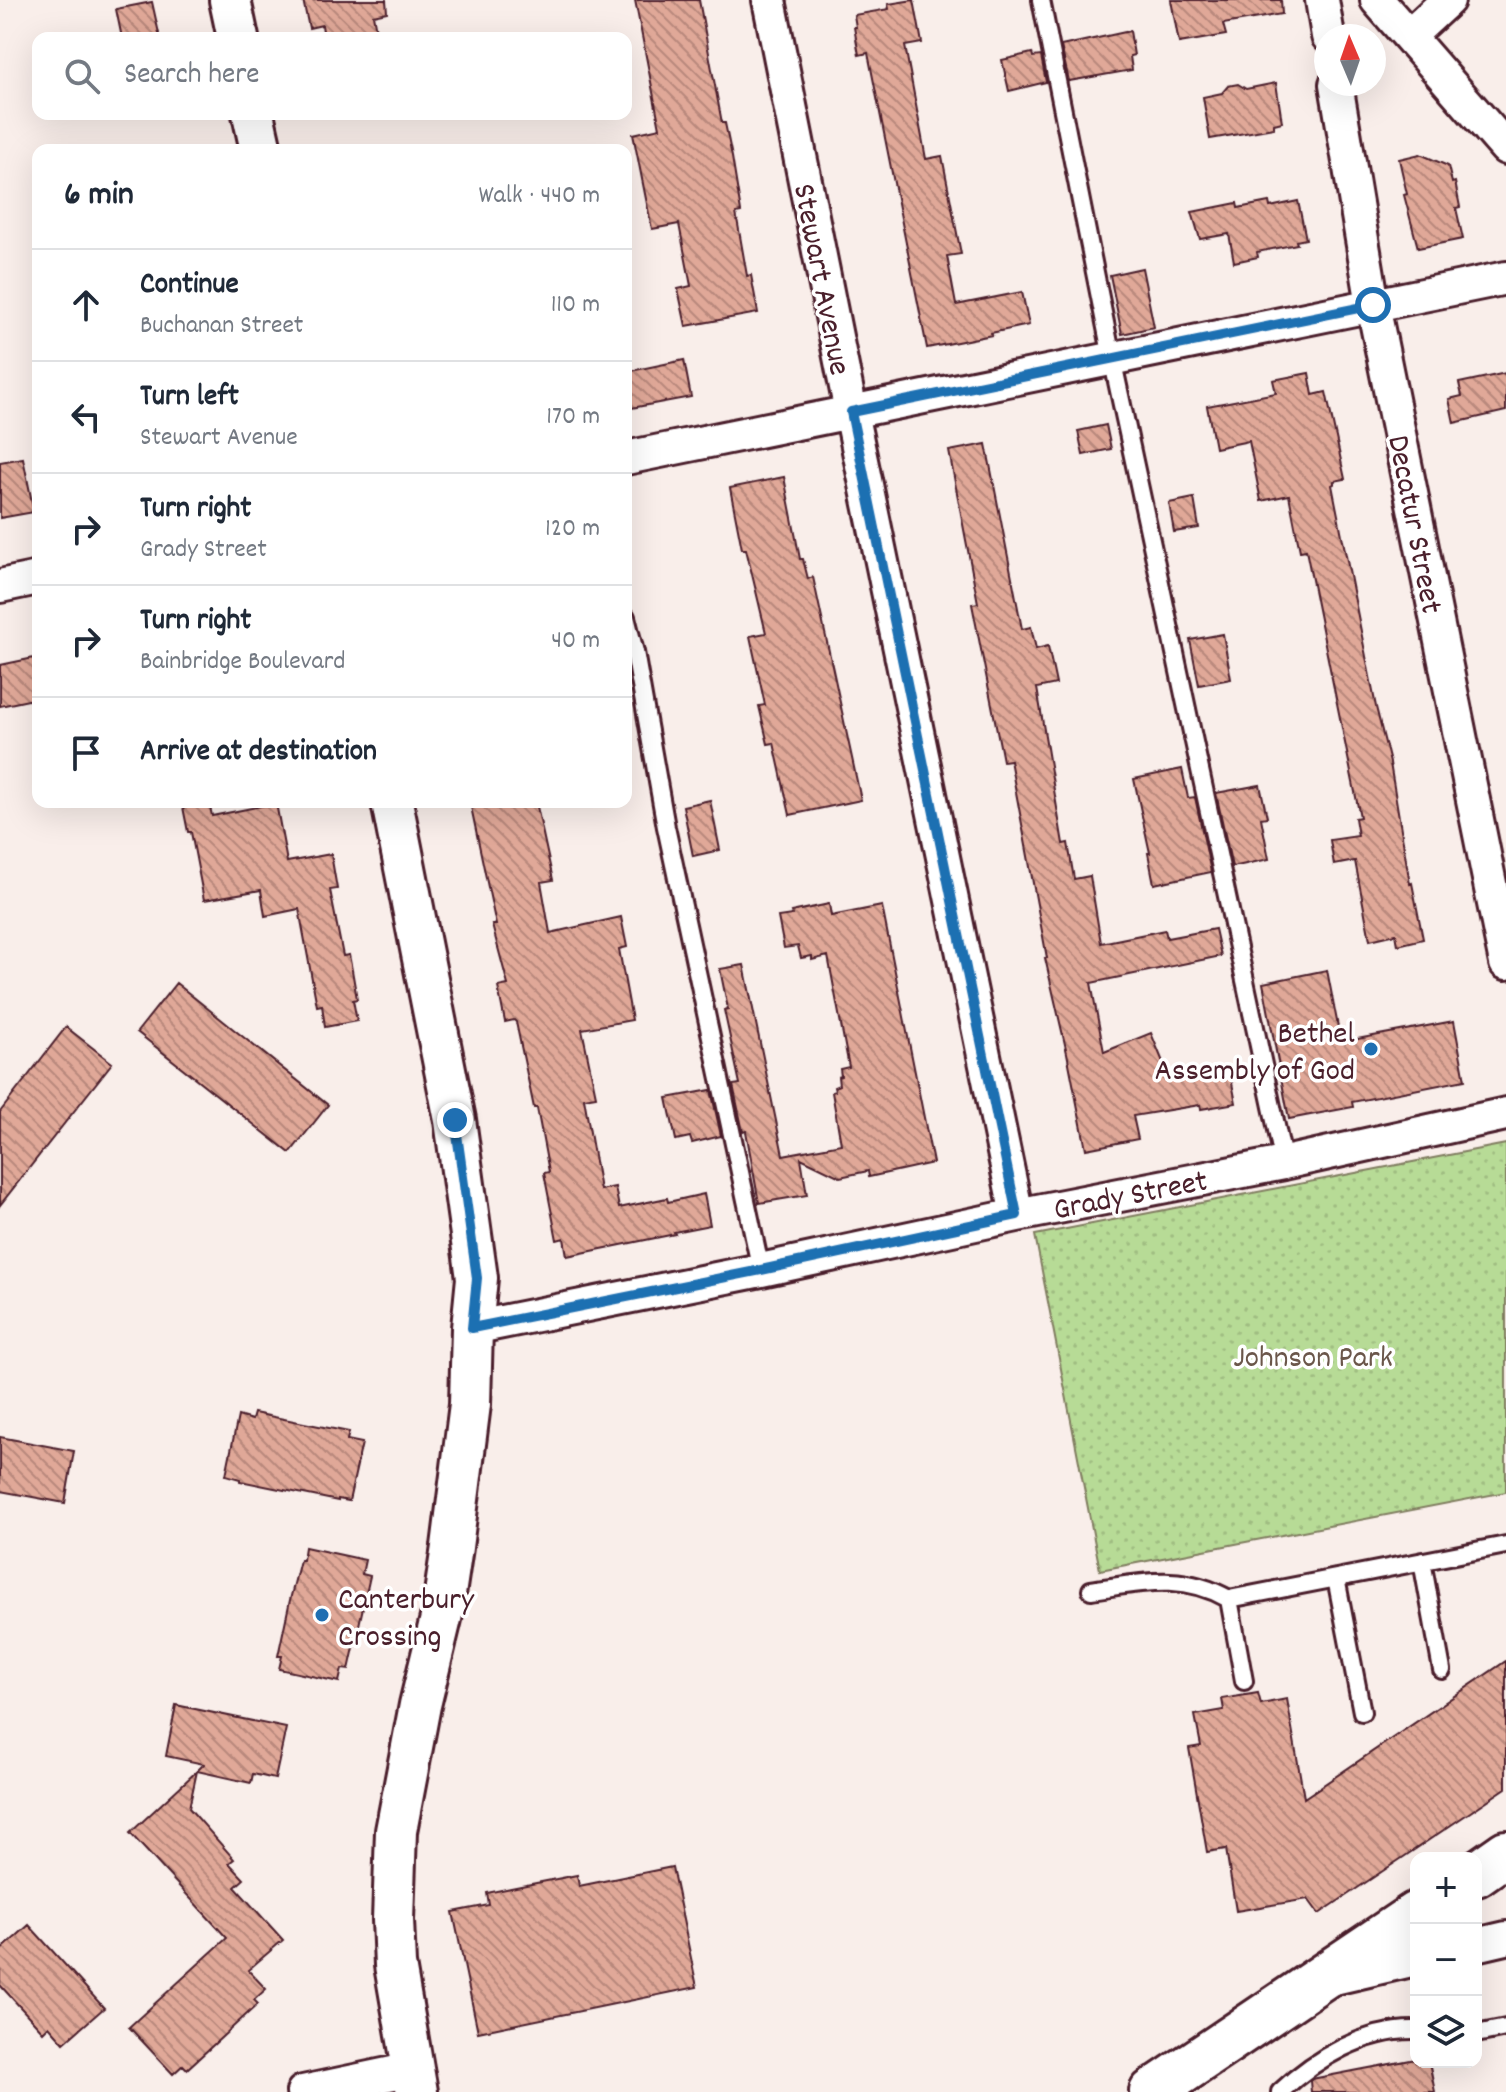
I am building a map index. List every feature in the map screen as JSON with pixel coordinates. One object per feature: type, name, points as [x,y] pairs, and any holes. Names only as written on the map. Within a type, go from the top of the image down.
[{"type":"main road","points":[[1482,1870],[1506,1853]]},
{"type":"main road","points":[[1177,2085],[1311,1984],[1410,1918]]},
{"type":"street","points":[[230,0],[237,32]]},
{"type":"street","name":"Stewart Avenue","points":[[769,0],[1017,1215]]},
{"type":"street","points":[[1322,0],[1326,24]]},
{"type":"street","points":[[1377,0],[1506,148]]},
{"type":"street","points":[[1409,36],[1448,0]]},
{"type":"street","name":"Decatur Street","points":[[1338,96],[1373,305],[1506,963]]},
{"type":"street","points":[[254,120],[260,144]]},
{"type":"street","points":[[632,457],[1506,278]]},
{"type":"street","points":[[0,586],[32,579]]},
{"type":"street","points":[[303,2092],[414,2080],[395,1965],[396,1831],[420,1705],[442,1614],[470,1404],[477,1278],[455,1120],[393,808]]},
{"type":"street","name":"Grady Street","points":[[472,1328],[1284,1163],[1506,1114]]},
{"type":"street","points":[[1482,1944],[1506,1938]]},
{"type":"street","points":[[1311,1984],[1410,1960]]},
{"type":"lane","points":[[1041,0],[1112,358],[1284,1163]]},
{"type":"lane","points":[[632,640],[666,827],[761,1270]]},
{"type":"lane","points":[[1091,1590],[1166,1580],[1210,1588],[1229,1599],[1506,1545]]},
{"type":"lane","points":[[1422,1561],[1442,1670]]},
{"type":"lane","points":[[1336,1578],[1362,1712]]},
{"type":"lane","points":[[1229,1599],[1244,1681]]},
{"type":"lane","points":[[1482,2033],[1506,2028]]},
{"type":"lane","points":[[1280,2092],[1328,2055],[1368,2037],[1410,2031]]},
{"type":"green space","name":"Johnson Park","points":[[1506,1144],[1506,1492],[1100,1570],[1035,1235]]},
{"type":"building","points":[[303,0],[386,0],[387,12],[373,15],[376,31],[323,32],[322,25],[309,28]]},
{"type":"building","points":[[635,0],[699,0],[722,123],[725,123],[732,157],[741,212],[736,213],[747,276],[751,275],[758,313],[686,326],[678,289],[691,286],[679,224],[652,229],[633,134],[660,128]]},
{"type":"building","points":[[914,0],[922,43],[905,46],[926,159],[942,156],[961,254],[947,256],[956,305],[1022,292],[1029,325],[927,348],[868,53],[859,55],[854,27],[854,15],[889,9],[888,4]]},
{"type":"building","points":[[1171,0],[1281,0],[1282,14],[1223,24],[1226,35],[1179,43]]},
{"type":"building","points":[[152,2],[159,32],[121,32],[116,9]]},
{"type":"building","points":[[1130,31],[1134,55],[1130,56],[1132,70],[1069,81],[1061,46]]},
{"type":"building","points":[[1032,53],[1033,57],[1041,56],[1046,82],[1009,91],[1002,60]]},
{"type":"building","points":[[1276,83],[1282,122],[1274,124],[1274,128],[1210,139],[1203,97],[1222,93],[1228,86],[1238,84],[1246,89]]},
{"type":"building","points":[[1420,154],[1448,166],[1452,183],[1455,182],[1460,207],[1456,208],[1463,239],[1418,248],[1404,195],[1407,194],[1399,159]]},
{"type":"building","points":[[1298,201],[1306,239],[1296,241],[1297,244],[1257,252],[1258,257],[1234,262],[1229,234],[1200,239],[1192,212],[1237,203],[1238,208],[1269,202],[1270,207]]},
{"type":"building","points":[[1142,268],[1154,327],[1122,334],[1110,275]]},
{"type":"building","points":[[684,360],[691,397],[632,408],[632,371]]},
{"type":"building","points":[[1309,373],[1313,395],[1326,392],[1345,479],[1334,481],[1332,485],[1423,939],[1398,945],[1396,934],[1370,940],[1355,861],[1334,865],[1330,840],[1358,836],[1355,818],[1360,817],[1306,550],[1300,551],[1289,495],[1261,501],[1249,441],[1215,448],[1207,406],[1276,393],[1273,380]]},
{"type":"building","points":[[1506,373],[1506,411],[1454,423],[1449,399],[1462,396],[1459,383]]},
{"type":"building","points":[[1106,425],[1111,449],[1083,455],[1078,431]]},
{"type":"building","points":[[986,444],[1022,629],[1031,627],[1036,649],[1048,646],[1056,684],[1037,688],[1063,844],[1068,843],[1074,879],[1090,876],[1101,943],[1165,930],[1167,938],[1215,929],[1221,956],[1091,983],[1104,1052],[1151,1033],[1170,1079],[1229,1068],[1236,1103],[1201,1109],[1200,1105],[1133,1116],[1138,1139],[1086,1149],[1045,958],[1010,760],[1003,761],[972,604],[978,603],[949,451]]},
{"type":"building","points":[[23,458],[32,512],[0,518],[0,462]]},
{"type":"building","points":[[784,477],[800,559],[803,559],[808,579],[813,577],[861,800],[790,815],[774,743],[768,744],[759,706],[765,705],[750,636],[766,633],[746,549],[742,549],[730,488]]},
{"type":"building","points":[[1194,498],[1199,528],[1174,532],[1169,503]]},
{"type":"building","points":[[1223,634],[1231,679],[1199,685],[1190,640]]},
{"type":"building","points":[[32,658],[32,699],[0,706],[0,665]]},
{"type":"building","points":[[1182,769],[1188,798],[1195,797],[1211,872],[1154,884],[1134,779]]},
{"type":"building","points":[[1260,785],[1267,817],[1261,818],[1269,859],[1232,867],[1216,793]]},
{"type":"building","points":[[710,800],[720,850],[693,856],[683,806]]},
{"type":"building","points":[[183,808],[210,808],[212,816],[251,808],[277,808],[287,862],[331,854],[337,889],[330,890],[343,956],[349,955],[357,999],[353,1000],[357,1021],[325,1027],[322,1005],[317,1006],[299,909],[265,916],[261,890],[204,900],[191,832],[188,832]]},
{"type":"building","points":[[471,808],[537,808],[553,880],[541,882],[550,933],[621,917],[627,947],[619,949],[632,1020],[582,1029],[596,1096],[584,1098],[600,1190],[615,1187],[619,1208],[704,1194],[710,1225],[567,1256],[564,1238],[557,1240],[544,1173],[549,1172],[537,1108],[534,1108],[516,1022],[505,1022],[498,987],[508,985],[492,925],[496,925]]},
{"type":"building","points":[[829,904],[831,916],[882,906],[933,1163],[869,1177],[868,1171],[840,1177],[801,1158],[807,1195],[759,1203],[746,1131],[743,1132],[733,1085],[740,1084],[724,1010],[728,1009],[720,969],[744,965],[783,1155],[841,1144],[832,1092],[839,1085],[840,1069],[849,1067],[828,956],[812,960],[812,956],[801,958],[798,946],[784,948],[778,917]]},
{"type":"building","name":"Bethel Assembly of God","points":[[1327,970],[1341,1042],[1454,1021],[1465,1080],[1352,1102],[1353,1107],[1289,1119],[1263,983]]},
{"type":"building","points":[[176,983],[328,1105],[290,1153],[137,1032]]},
{"type":"building","points":[[66,1027],[112,1063],[0,1205],[0,1112]]},
{"type":"building","points":[[711,1090],[721,1136],[692,1143],[690,1137],[676,1140],[667,1098]]},
{"type":"building","points":[[254,1413],[349,1432],[347,1440],[362,1443],[349,1501],[240,1481],[226,1475],[238,1416],[252,1420]]},
{"type":"building","points":[[0,1437],[74,1451],[65,1503],[0,1491]]},
{"type":"building","name":"Canterbury Crossing","points":[[305,1547],[365,1560],[362,1574],[370,1576],[349,1670],[342,1669],[339,1682],[279,1669],[282,1656],[278,1656]]},
{"type":"building","points":[[1506,1661],[1506,1788],[1319,1914],[1308,1899],[1236,1911],[1226,1849],[1207,1852],[1189,1748],[1201,1746],[1195,1715],[1224,1710],[1222,1699],[1258,1693],[1261,1704],[1287,1699],[1304,1798]]},
{"type":"building","points":[[176,1705],[286,1728],[275,1779],[253,1774],[251,1783],[197,1771],[204,1764],[166,1756]]},
{"type":"building","points":[[197,1771],[189,1808],[234,1859],[229,1863],[244,1879],[235,1887],[283,1940],[248,1970],[266,1989],[254,2000],[258,2004],[187,2069],[183,2065],[173,2074],[129,2027],[227,1938],[130,1833]]},
{"type":"building","points":[[672,1867],[697,1987],[478,2032],[453,1912],[489,1905],[487,1893],[511,1888],[577,1875],[579,1886]]},
{"type":"building","points":[[29,1925],[104,2008],[64,2043],[49,2026],[43,2032],[0,1985],[0,1951]]},
{"type":"building","points":[[1410,2060],[1410,2068],[1430,2068],[1435,2092],[1311,2092],[1312,2079]]},
{"type":"place","name":"Bethel Assembly of God","points":[[1371,1049]]},
{"type":"place","name":"Canterbury Crossing","points":[[322,1615]]},
{"type":"route","points":[[455,1120],[477,1278],[472,1328],[1017,1215],[851,412],[1373,305]]}]
